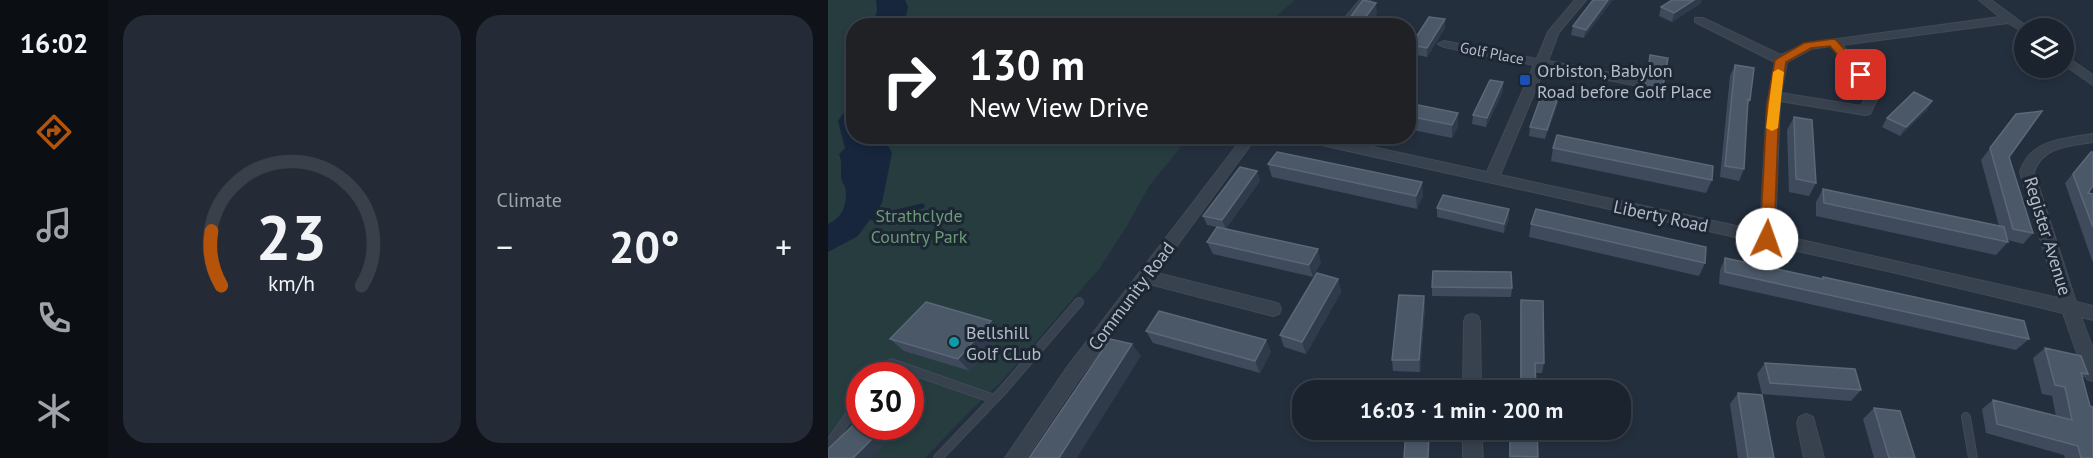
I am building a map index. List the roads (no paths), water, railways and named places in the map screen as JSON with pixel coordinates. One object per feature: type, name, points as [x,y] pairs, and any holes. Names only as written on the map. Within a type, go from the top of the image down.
[{"type":"street","points":[[1350,18],[1366,0]]},
{"type":"street","points":[[1491,178],[1554,32],[1571,9],[1581,0]]},
{"type":"street","points":[[1984,0],[2014,22]]},
{"type":"street","points":[[1781,60],[1808,46],[2010,19]]},
{"type":"street","points":[[1699,20],[1781,60]]},
{"type":"street","points":[[1775,96],[1865,111],[1875,91],[1833,42]]},
{"type":"street","name":"Golf Place","points":[[1444,44],[1638,82]]},
{"type":"street","points":[[1767,239],[1775,96],[1781,60]]},
{"type":"street","points":[[2074,67],[2093,81]]},
{"type":"street","name":"Register Avenue","points":[[2072,308],[2061,284],[2027,172],[2028,162],[2046,147],[2093,138]]},
{"type":"street","name":"Community Road","points":[[1015,458],[1074,372],[1245,144]]},
{"type":"street","name":"Liberty Road","points":[[1336,144],[2093,313]]},
{"type":"street","points":[[1146,277],[1273,309]]},
{"type":"street","points":[[2072,308],[2093,373]]},
{"type":"street","points":[[1472,321],[1472,380]]},
{"type":"street","points":[[1806,423],[1814,458]]},
{"type":"street","points":[[1472,440],[1473,458]]},
{"type":"lane","points":[[938,458],[994,399],[1079,302]]},
{"type":"lane","points":[[924,375],[994,399]]},
{"type":"lane","points":[[1966,417],[1973,458]]},
{"type":"lane","points":[[828,446],[846,420]]},
{"type":"water","points":[[876,0],[905,0],[908,7],[906,18],[875,18]]},
{"type":"water","points":[[846,109],[846,144],[887,144],[892,153],[882,203],[858,236],[828,252],[828,224],[840,215],[846,198],[839,154],[845,148],[838,121]]},
{"type":"waterway","points":[[893,213],[922,206]]},
{"type":"waterway","points":[[873,218],[888,214]]},
{"type":"place","name":"Orbiston, Babylon Road before Golf Place","points":[[1525,80]]},
{"type":"place","name":"Bellshill Golf CLub","points":[[954,342]]},
{"type":"park label","name":"Strathclyde Country Park","points":[[919,225]]}]
